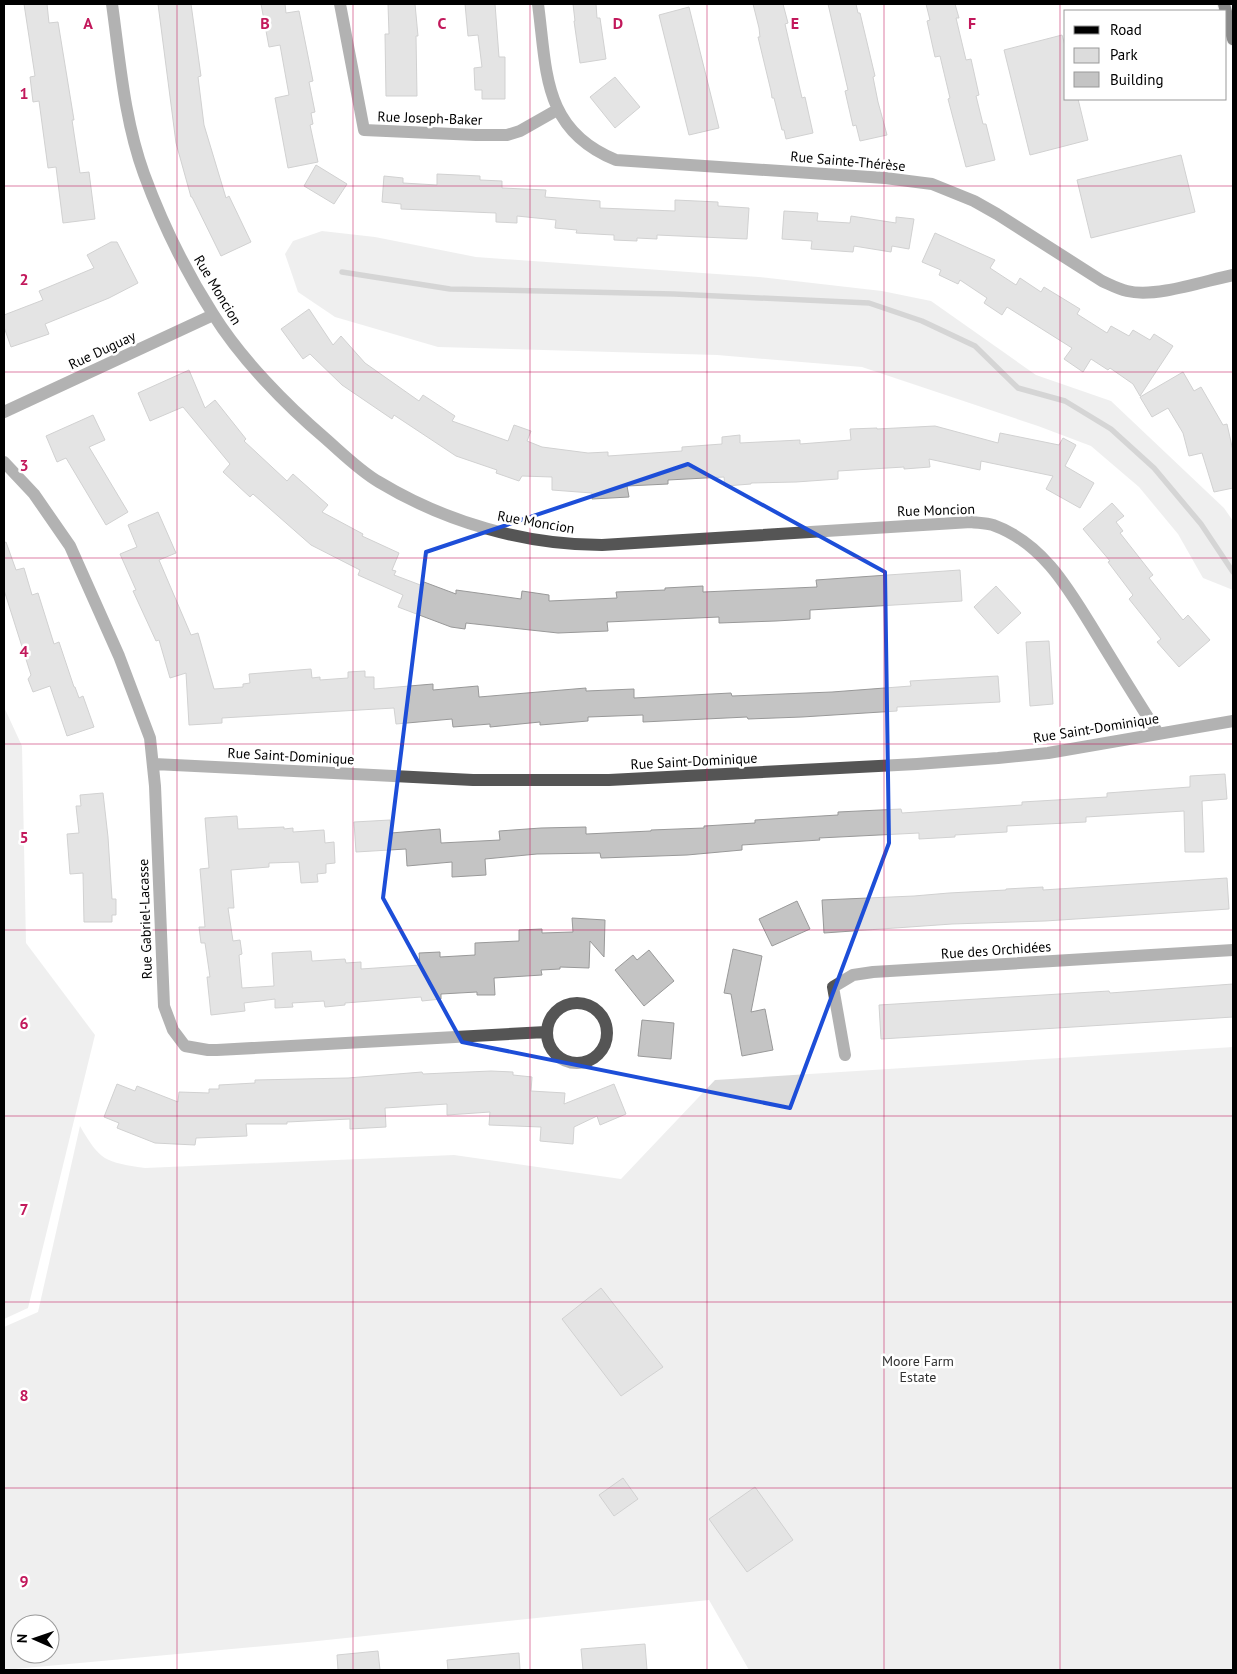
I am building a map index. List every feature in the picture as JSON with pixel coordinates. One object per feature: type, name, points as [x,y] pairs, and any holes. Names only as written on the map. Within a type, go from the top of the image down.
[{"type":"main road","points":[[1227,16],[1233,39]]},
{"type":"street","name":"Rue Moncion","points":[[112,4],[129,122],[144,173],[166,229],[213,315],[249,361],[294,411],[377,481],[434,510],[471,523],[511,535],[575,545],[602,545],[971,522],[992,525],[1031,547],[1051,565],[1072,595],[1158,733]]},
{"type":"street","name":"Rue Joseph-Baker","points":[[340,4],[364,130],[476,135],[507,134],[520,132],[557,110]]},
{"type":"street","name":"Rue Sainte-Thérèse","points":[[538,4],[549,85],[557,110],[565,122],[582,139],[601,154],[616,160],[838,175],[932,184],[967,198],[990,210],[1102,281],[1129,292],[1160,292],[1233,274]]},
{"type":"street","name":"Rue Duguay","points":[[4,412],[213,315]]},
{"type":"street","name":"Rue Gabriel-Lacasse","points":[[4,462],[34,494],[70,546],[119,656],[150,738],[154,764],[164,1006],[173,1030],[185,1046],[208,1050],[546,1032]]},
{"type":"street","name":"Rue Saint-Dominique","points":[[154,764],[474,780],[609,780],[998,758],[1048,753],[1233,721]]},
{"type":"street","name":"Rue des Orchidées","points":[[845,1055],[833,987],[852,975],[873,972],[1233,950]]},
{"type":"street","points":[[578,1002],[588,1004],[603,1016],[607,1025],[608,1035],[605,1045],[599,1054],[591,1060],[581,1063],[570,1063],[561,1059],[553,1052],[548,1043],[546,1032],[553,1014],[560,1007],[568,1003],[578,1002]]},
{"type":"highlighted area","points":[[688,464],[885,572],[889,843],[790,1108],[462,1042],[383,898],[426,552]]},
{"type":"green space","points":[[322,231],[375,237],[476,257],[759,277],[882,291],[931,301],[1036,375],[1111,401],[1224,508],[1233,521],[1233,590],[1203,578],[1178,534],[1139,487],[1091,446],[1038,426],[862,367],[717,355],[438,347],[335,317],[298,292],[285,254],[293,241]]},
{"type":"green space","points":[[4,707],[22,746],[26,943],[95,1035],[28,1308],[4,1319]]},
{"type":"green space","name":"Moore Farm Estate","points":[[1233,1047],[1233,1670],[749,1670],[709,1600],[308,1642],[4,1670],[4,1327],[38,1312],[80,1126],[93,1146],[105,1158],[121,1164],[145,1168],[454,1155],[621,1179],[715,1080]]},
{"type":"building","points":[[24,4],[47,4],[49,23],[58,22],[74,120],[72,120],[80,173],[89,172],[95,219],[63,223],[56,167],[48,168],[39,101],[33,102],[30,77],[35,76]]},
{"type":"building","points":[[158,4],[191,4],[201,76],[198,77],[204,125],[226,198],[229,196],[251,242],[221,256],[191,197],[176,143]]},
{"type":"building","points":[[261,4],[285,4],[286,13],[299,11],[313,81],[309,82],[315,112],[311,113],[313,124],[310,125],[318,162],[288,168],[275,98],[289,95],[280,45],[269,47]]},
{"type":"building","points":[[388,4],[415,4],[418,36],[416,36],[417,96],[386,96],[385,34],[389,34]]},
{"type":"building","points":[[465,4],[495,4],[499,57],[505,57],[505,99],[482,99],[482,90],[475,90],[474,68],[482,67],[478,35],[468,36]]},
{"type":"building","points":[[573,4],[596,4],[597,18],[600,18],[606,59],[580,63]]},
{"type":"building","points":[[753,4],[783,4],[788,23],[785,24],[802,98],[805,97],[813,133],[786,139],[774,98],[772,98],[758,37],[760,37],[759,28]]},
{"type":"building","points":[[828,4],[856,4],[858,13],[860,13],[875,76],[873,77],[878,102],[887,135],[860,141],[856,125],[853,126],[845,91],[848,90]]},
{"type":"building","points":[[926,4],[955,4],[959,18],[956,18],[966,60],[971,59],[979,95],[976,96],[983,124],[986,124],[995,160],[966,167],[948,99],[950,98],[940,56],[935,57],[927,21],[930,20]]},
{"type":"building","points":[[689,7],[719,128],[689,135],[659,15]]},
{"type":"building","points":[[1062,35],[1064,42],[1064,100],[1078,100],[1088,140],[1030,155],[1004,50]]},
{"type":"building","points":[[615,77],[640,107],[615,128],[590,97]]},
{"type":"building","points":[[1181,155],[1195,212],[1091,238],[1077,180]]},
{"type":"building","points":[[316,165],[347,184],[334,204],[304,186]]},
{"type":"building","points":[[437,174],[480,176],[480,180],[502,181],[502,188],[546,190],[545,197],[600,201],[600,208],[675,211],[675,200],[718,202],[718,206],[749,208],[747,239],[657,235],[657,239],[637,238],[637,241],[614,240],[614,235],[576,233],[577,230],[555,228],[556,220],[517,216],[517,223],[496,222],[496,213],[401,209],[401,204],[382,202],[384,176],[403,178],[403,183],[437,185]]},
{"type":"building","points":[[784,211],[818,213],[817,221],[850,223],[851,216],[896,223],[896,217],[914,219],[909,249],[892,246],[891,252],[854,246],[853,252],[811,249],[812,241],[782,239]]},
{"type":"building","points":[[935,233],[995,260],[990,268],[1016,285],[1020,278],[1041,292],[1044,287],[1080,309],[1077,314],[1107,333],[1111,326],[1129,336],[1133,330],[1150,340],[1154,334],[1173,346],[1140,396],[1133,384],[1110,368],[1108,370],[1091,359],[1083,372],[1064,359],[1072,348],[1007,307],[1002,315],[984,303],[987,298],[960,280],[958,284],[939,275],[941,270],[922,262]]},
{"type":"building","points":[[111,242],[117,242],[138,283],[109,298],[45,324],[49,334],[11,347],[4,327],[4,315],[43,300],[39,291],[94,268],[87,255]]},
{"type":"building","points":[[309,309],[333,345],[341,336],[365,363],[419,401],[423,395],[455,416],[452,421],[508,441],[514,425],[531,431],[527,441],[542,447],[588,453],[608,452],[608,456],[682,451],[682,447],[722,444],[722,437],[740,435],[740,443],[800,440],[800,444],[851,440],[850,429],[935,426],[998,443],[1000,433],[1059,445],[1063,438],[1076,445],[1065,466],[1094,483],[1080,508],[1046,489],[1053,476],[981,461],[980,470],[929,459],[930,467],[838,471],[838,479],[725,486],[724,477],[668,480],[668,484],[627,486],[629,497],[592,499],[592,493],[552,490],[552,477],[522,476],[519,481],[496,473],[497,470],[456,456],[394,415],[392,419],[342,385],[310,354],[303,359],[281,329]]},
{"type":"building","points":[[189,370],[205,408],[215,400],[246,439],[244,441],[287,481],[293,474],[328,505],[322,512],[363,534],[362,536],[399,553],[392,570],[396,571],[394,575],[423,586],[424,582],[456,594],[456,590],[521,599],[522,591],[549,595],[549,601],[617,598],[616,592],[703,586],[703,592],[817,587],[816,580],[960,570],[962,601],[810,610],[810,619],[719,623],[719,617],[607,622],[608,631],[558,633],[466,623],[465,629],[451,627],[398,607],[403,595],[358,575],[360,570],[311,545],[253,494],[250,497],[223,472],[230,464],[183,407],[150,421],[138,393]]},
{"type":"building","points":[[1183,372],[1194,391],[1201,387],[1223,425],[1227,424],[1233,451],[1233,488],[1214,492],[1202,453],[1189,456],[1183,433],[1168,408],[1152,417],[1140,397]]},
{"type":"building","points":[[93,415],[105,440],[89,447],[128,512],[106,525],[66,458],[57,462],[46,436]]},
{"type":"building","points":[[1112,503],[1124,516],[1116,522],[1123,531],[1120,533],[1153,575],[1149,578],[1183,620],[1188,615],[1210,640],[1179,667],[1157,642],[1161,639],[1129,599],[1133,595],[1108,562],[1110,561],[1083,529]]},
{"type":"building","points":[[158,512],[176,553],[159,560],[191,635],[198,633],[214,689],[243,687],[243,684],[250,683],[249,674],[311,669],[312,678],[320,677],[320,680],[348,678],[348,672],[365,671],[365,677],[374,677],[374,689],[433,684],[433,690],[478,686],[479,697],[586,688],[586,691],[634,689],[634,698],[731,693],[732,696],[832,692],[911,686],[910,681],[998,676],[1000,702],[897,707],[897,711],[802,717],[748,719],[747,717],[643,722],[643,715],[588,717],[588,721],[540,725],[540,722],[490,727],[490,724],[453,727],[452,719],[396,724],[394,708],[222,718],[222,723],[189,725],[186,673],[170,678],[159,640],[156,641],[133,591],[136,590],[120,554],[137,547],[128,525]]},
{"type":"building","points":[[6,542],[16,570],[24,568],[32,595],[38,593],[54,644],[59,642],[74,687],[79,698],[83,696],[94,727],[67,736],[50,686],[33,692],[28,679],[31,675],[4,590],[4,543]]},
{"type":"building","points":[[996,586],[1021,613],[998,634],[974,607]]},
{"type":"building","points":[[1049,641],[1053,704],[1030,706],[1026,642]]},
{"type":"building","points":[[1225,774],[1227,799],[1202,801],[1204,852],[1185,852],[1184,811],[1086,817],[1086,822],[1007,826],[1007,832],[955,835],[955,837],[919,839],[919,833],[819,838],[820,840],[742,845],[742,850],[687,855],[601,858],[600,853],[537,854],[485,859],[486,875],[452,877],[452,862],[407,866],[406,849],[356,852],[354,822],[390,820],[391,833],[440,829],[441,843],[500,840],[499,831],[541,828],[586,827],[586,834],[651,831],[755,823],[755,820],[838,815],[838,812],[901,809],[902,813],[1022,805],[1022,802],[1107,797],[1107,793],[1190,787],[1190,776]]},
{"type":"building","points":[[103,793],[112,899],[116,899],[116,915],[112,915],[112,922],[84,922],[83,873],[70,874],[67,834],[79,833],[76,806],[81,806],[80,795]]},
{"type":"building","points":[[237,816],[238,829],[284,827],[284,829],[293,828],[293,832],[324,830],[325,843],[334,842],[335,863],[326,864],[326,873],[317,874],[318,882],[301,883],[299,862],[269,863],[269,867],[231,870],[234,908],[228,908],[233,941],[240,940],[242,954],[239,955],[242,988],[274,986],[272,953],[311,951],[312,961],[345,959],[346,963],[361,962],[361,969],[420,965],[419,953],[440,952],[440,957],[475,955],[475,943],[519,941],[519,930],[542,929],[542,933],[573,932],[572,918],[605,920],[604,957],[590,941],[589,968],[560,967],[560,969],[541,970],[542,975],[494,978],[495,995],[477,995],[477,992],[441,994],[441,999],[422,1001],[421,997],[345,1003],[345,1005],[325,1007],[324,1001],[292,1003],[293,1007],[275,1008],[275,999],[244,1003],[245,1011],[211,1015],[207,977],[210,977],[205,943],[201,943],[199,927],[205,927],[200,869],[209,868],[205,818]]},
{"type":"building","points":[[1227,878],[1229,909],[824,933],[822,900],[1043,887],[1043,890]]},
{"type":"building","points":[[797,901],[810,929],[772,946],[759,919]]},
{"type":"building","points":[[733,949],[762,956],[751,1012],[765,1009],[773,1050],[742,1056],[731,994],[724,993]]},
{"type":"building","points":[[649,950],[674,981],[644,1006],[615,970],[633,955],[637,960]]},
{"type":"building","points":[[1233,984],[1233,1017],[881,1039],[879,1005],[1109,991],[1110,993]]},
{"type":"building","points":[[642,1020],[674,1023],[671,1059],[638,1056]]},
{"type":"building","points":[[422,1072],[423,1074],[513,1072],[513,1075],[532,1077],[531,1091],[565,1093],[564,1104],[614,1084],[626,1114],[600,1125],[597,1116],[574,1127],[573,1144],[540,1141],[541,1127],[489,1125],[490,1112],[447,1115],[447,1104],[385,1108],[386,1127],[350,1129],[350,1119],[287,1122],[287,1124],[246,1124],[247,1136],[196,1138],[195,1145],[155,1143],[117,1128],[119,1123],[104,1117],[117,1084],[135,1091],[137,1086],[178,1102],[179,1092],[209,1093],[209,1089],[219,1089],[219,1085],[255,1083],[255,1080],[348,1078]]},
{"type":"building","points":[[601,1288],[663,1367],[621,1396],[562,1319]]},
{"type":"building","points":[[623,1478],[638,1499],[614,1516],[599,1495]]},
{"type":"building","points":[[755,1487],[793,1540],[747,1572],[709,1519]]},
{"type":"building","points":[[645,1644],[647,1670],[583,1670],[581,1649]]},
{"type":"building","points":[[378,1651],[380,1670],[338,1670],[337,1655]]},
{"type":"building","points":[[519,1653],[520,1670],[448,1670],[447,1660]]},
{"type":"waterway","points":[[342,272],[450,289],[674,294],[869,303],[922,321],[975,346],[1018,388],[1065,401],[1111,429],[1154,468],[1201,524],[1233,572]]}]
